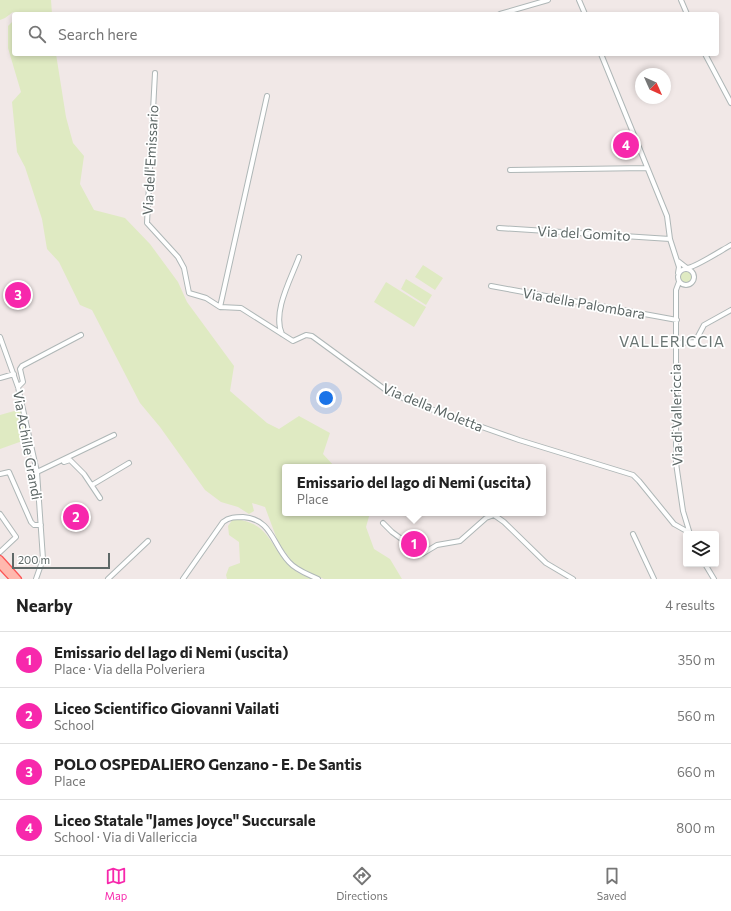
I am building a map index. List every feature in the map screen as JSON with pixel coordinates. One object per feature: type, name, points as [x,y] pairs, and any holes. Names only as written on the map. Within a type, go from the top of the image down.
[{"type":"main road","points":[[0,559],[18,579]]},
{"type":"main road","points":[[0,565],[13,579]]},
{"type":"street","points":[[507,12],[548,0]]},
{"type":"street","points":[[579,0],[584,12]]},
{"type":"street","points":[[681,0],[686,12]]},
{"type":"street","name":"Via di Vallericcia","points":[[602,56],[667,216],[670,239],[679,267],[679,282],[676,294],[676,463],[682,504],[689,531]]},
{"type":"street","points":[[706,56],[731,103]]},
{"type":"street","name":"Via dell'Emissario","points":[[155,74],[147,223],[178,257],[184,268],[188,293],[206,298],[220,307]]},
{"type":"street","points":[[220,307],[267,96]]},
{"type":"street","points":[[510,170],[647,168]]},
{"type":"street","name":"Via del Gomito","points":[[498,228],[670,239]]},
{"type":"street","points":[[678,273],[682,269],[698,265],[711,255],[731,245]]},
{"type":"street","points":[[283,335],[278,323],[279,313],[299,257]]},
{"type":"street","name":"Via di Vallericcia","points":[[677,259],[692,271],[694,276]]},
{"type":"street","points":[[676,294],[679,288],[692,282],[698,265]]},
{"type":"street","points":[[679,282],[684,285]]},
{"type":"street","name":"Via della Palombara","points":[[491,286],[677,320]]},
{"type":"street","name":"Via della Moletta","points":[[220,307],[240,308],[295,341],[306,335],[312,336],[380,387],[424,407],[519,440],[633,475],[674,524],[685,531]]},
{"type":"street","points":[[676,343],[695,342],[705,324],[731,310]]},
{"type":"street","points":[[18,387],[23,382],[20,369],[22,366],[81,335]]},
{"type":"street","name":"Via Achille Grandi","points":[[0,337],[18,387],[37,474],[43,561],[36,579]]},
{"type":"street","points":[[0,378],[14,374]]},
{"type":"street","points":[[37,474],[114,435]]},
{"type":"street","points":[[37,474],[70,460],[92,485],[100,498]]},
{"type":"street","points":[[92,485],[129,463]]},
{"type":"street","points":[[0,472],[7,471],[9,473],[31,523],[41,525]]},
{"type":"street","points":[[0,514],[16,537],[0,552]]},
{"type":"street","points":[[383,523],[393,533],[422,554],[439,544],[460,540],[486,518],[491,516]]},
{"type":"street","points":[[496,516],[503,521],[545,562],[572,579]]},
{"type":"street","points":[[183,579],[223,522],[230,518],[239,517],[251,518],[262,522],[290,564],[318,579]]},
{"type":"street","points":[[633,534],[654,579]]},
{"type":"street","points":[[108,579],[148,541]]},
{"type":"street","points":[[707,567],[714,579]]},
{"type":"green space","points":[[0,0],[51,0],[52,12],[12,12],[0,20]]},
{"type":"green space","points":[[12,22],[12,56],[56,56],[66,117],[73,143],[84,156],[80,184],[94,210],[125,218],[150,244],[178,282],[187,302],[234,366],[230,391],[267,423],[279,429],[299,416],[330,433],[323,454],[332,464],[282,464],[282,516],[369,516],[366,527],[374,549],[390,559],[402,579],[324,579],[301,569],[293,563],[278,542],[265,507],[252,503],[254,511],[249,514],[238,507],[221,502],[205,490],[160,427],[140,403],[92,310],[80,305],[59,262],[47,249],[42,219],[25,167],[17,152],[12,102],[21,92],[8,48],[8,26]]},
{"type":"green space","points":[[423,265],[443,278],[435,290],[415,277]]},
{"type":"green space","points":[[684,271],[688,271],[692,277],[688,283],[684,283],[680,279],[680,275]]},
{"type":"green space","points":[[406,279],[432,295],[426,305],[401,289]]},
{"type":"green space","points":[[386,282],[426,307],[414,327],[374,302]]},
{"type":"green space","points":[[21,409],[28,439],[0,449],[0,415]]},
{"type":"green space","points":[[233,519],[246,521],[256,526],[270,539],[288,564],[299,573],[314,579],[227,579],[226,575],[229,567],[240,563],[239,542],[229,535],[228,526]]},
{"type":"place","name":"Liceo Statale \"James Joyce\" Succursale","points":[[626,145]]},
{"type":"place","name":"POLO OSPEDALIERO Genzano - E. De Santis","points":[[18,295]]},
{"type":"place","name":"Liceo Scientifico Giovanni Vailati","points":[[76,517]]},
{"type":"place","name":"Emissario del lago di Nemi (uscita)","points":[[414,544]]},
{"type":"district","name":"VALLERICCIA","points":[[672,341]]}]
